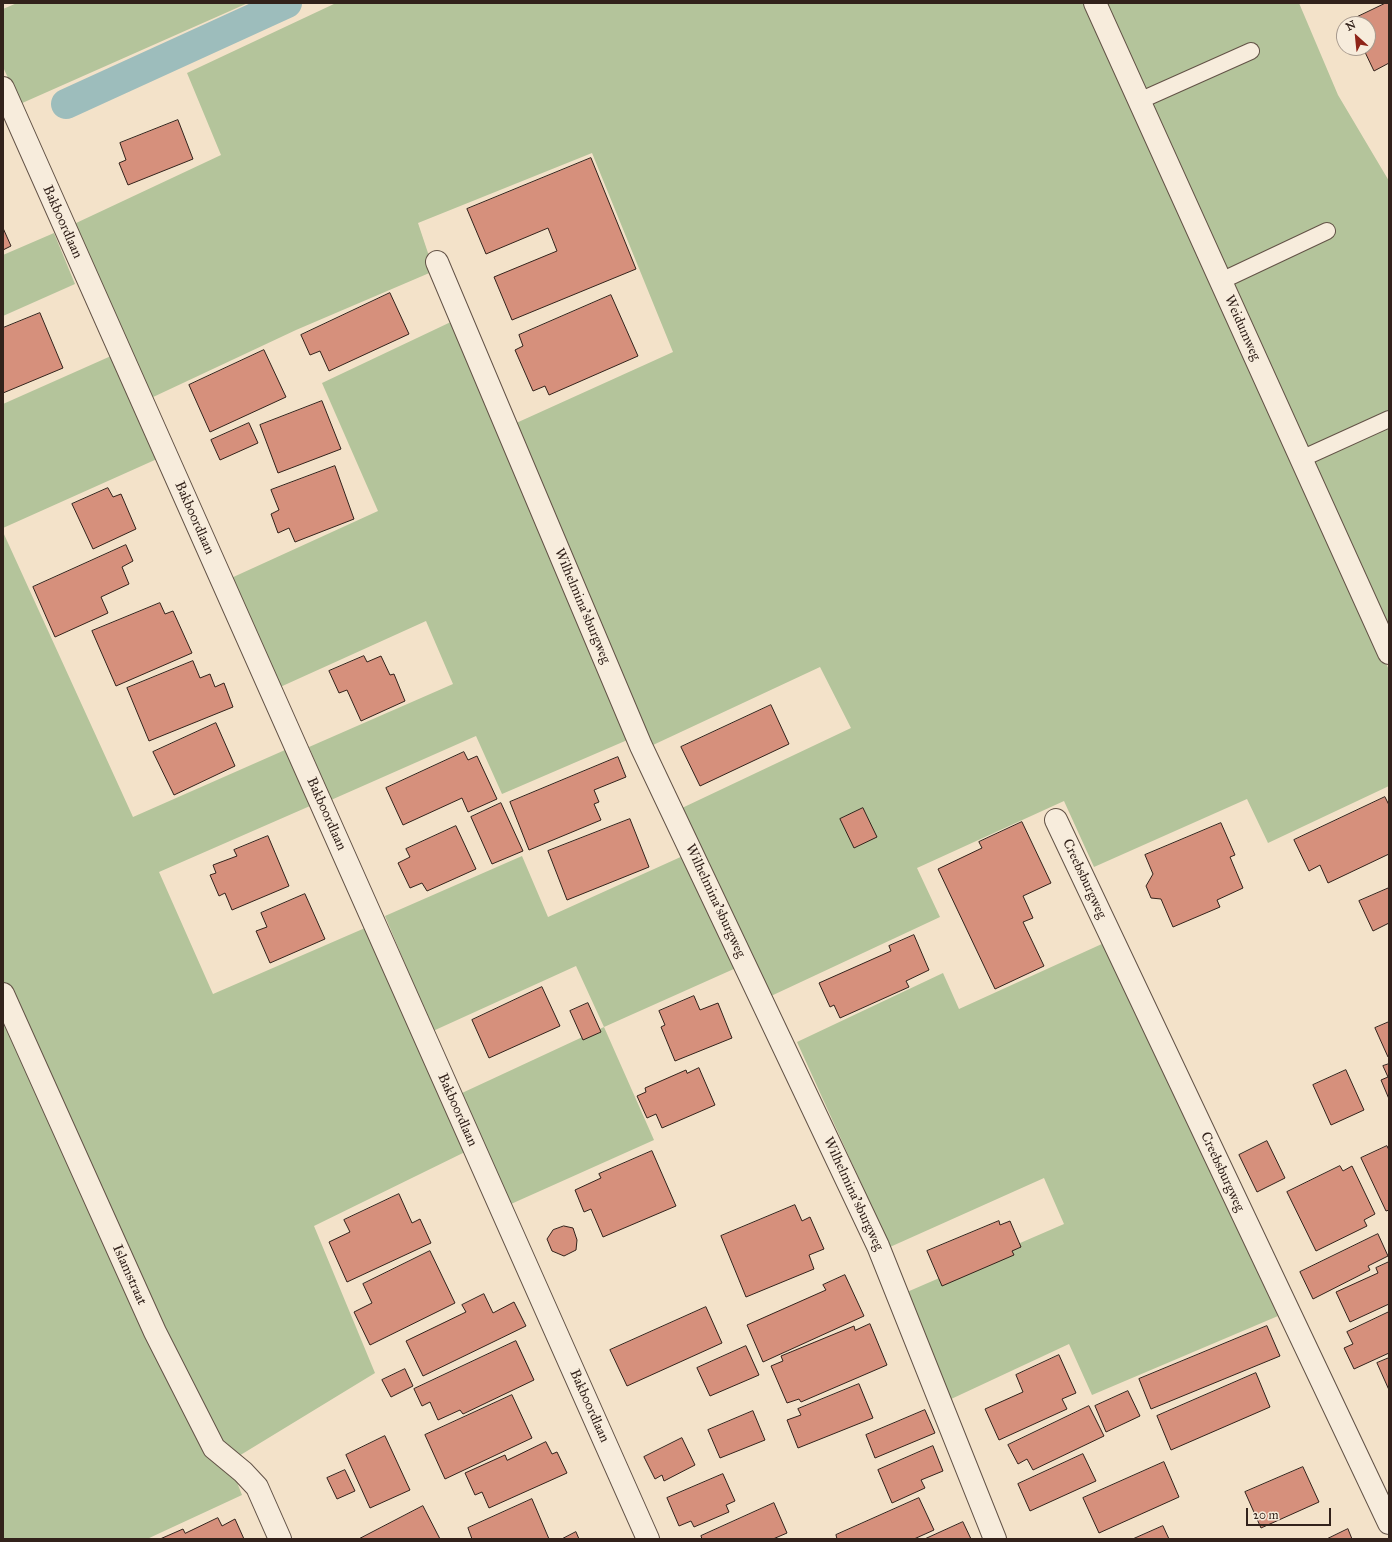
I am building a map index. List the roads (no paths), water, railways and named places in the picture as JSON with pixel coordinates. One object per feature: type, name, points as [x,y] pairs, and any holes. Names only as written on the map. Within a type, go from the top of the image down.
[{"type":"street","name":"Weidumweg","points":[[1095,3],[1301,459],[1387,641]]},
{"type":"street","name":"Bakboordlaan","points":[[3,88],[648,1539]]},
{"type":"street","name":"Wilhelmina'sburgweg","points":[[437,262],[641,746],[878,1246],[995,1539]]},
{"type":"street","name":"Creebsburgweg","points":[[1056,820],[1389,1523]]},
{"type":"street","name":"Islamstraat","points":[[3,994],[166,1353],[214,1448],[243,1472],[257,1487],[280,1539]]},
{"type":"lane","points":[[1139,101],[1252,51]]},
{"type":"lane","points":[[1221,280],[1327,231]]},
{"type":"lane","points":[[1301,459],[1389,419]]},
{"type":"waterway","points":[[66,104],[287,3]]}]
